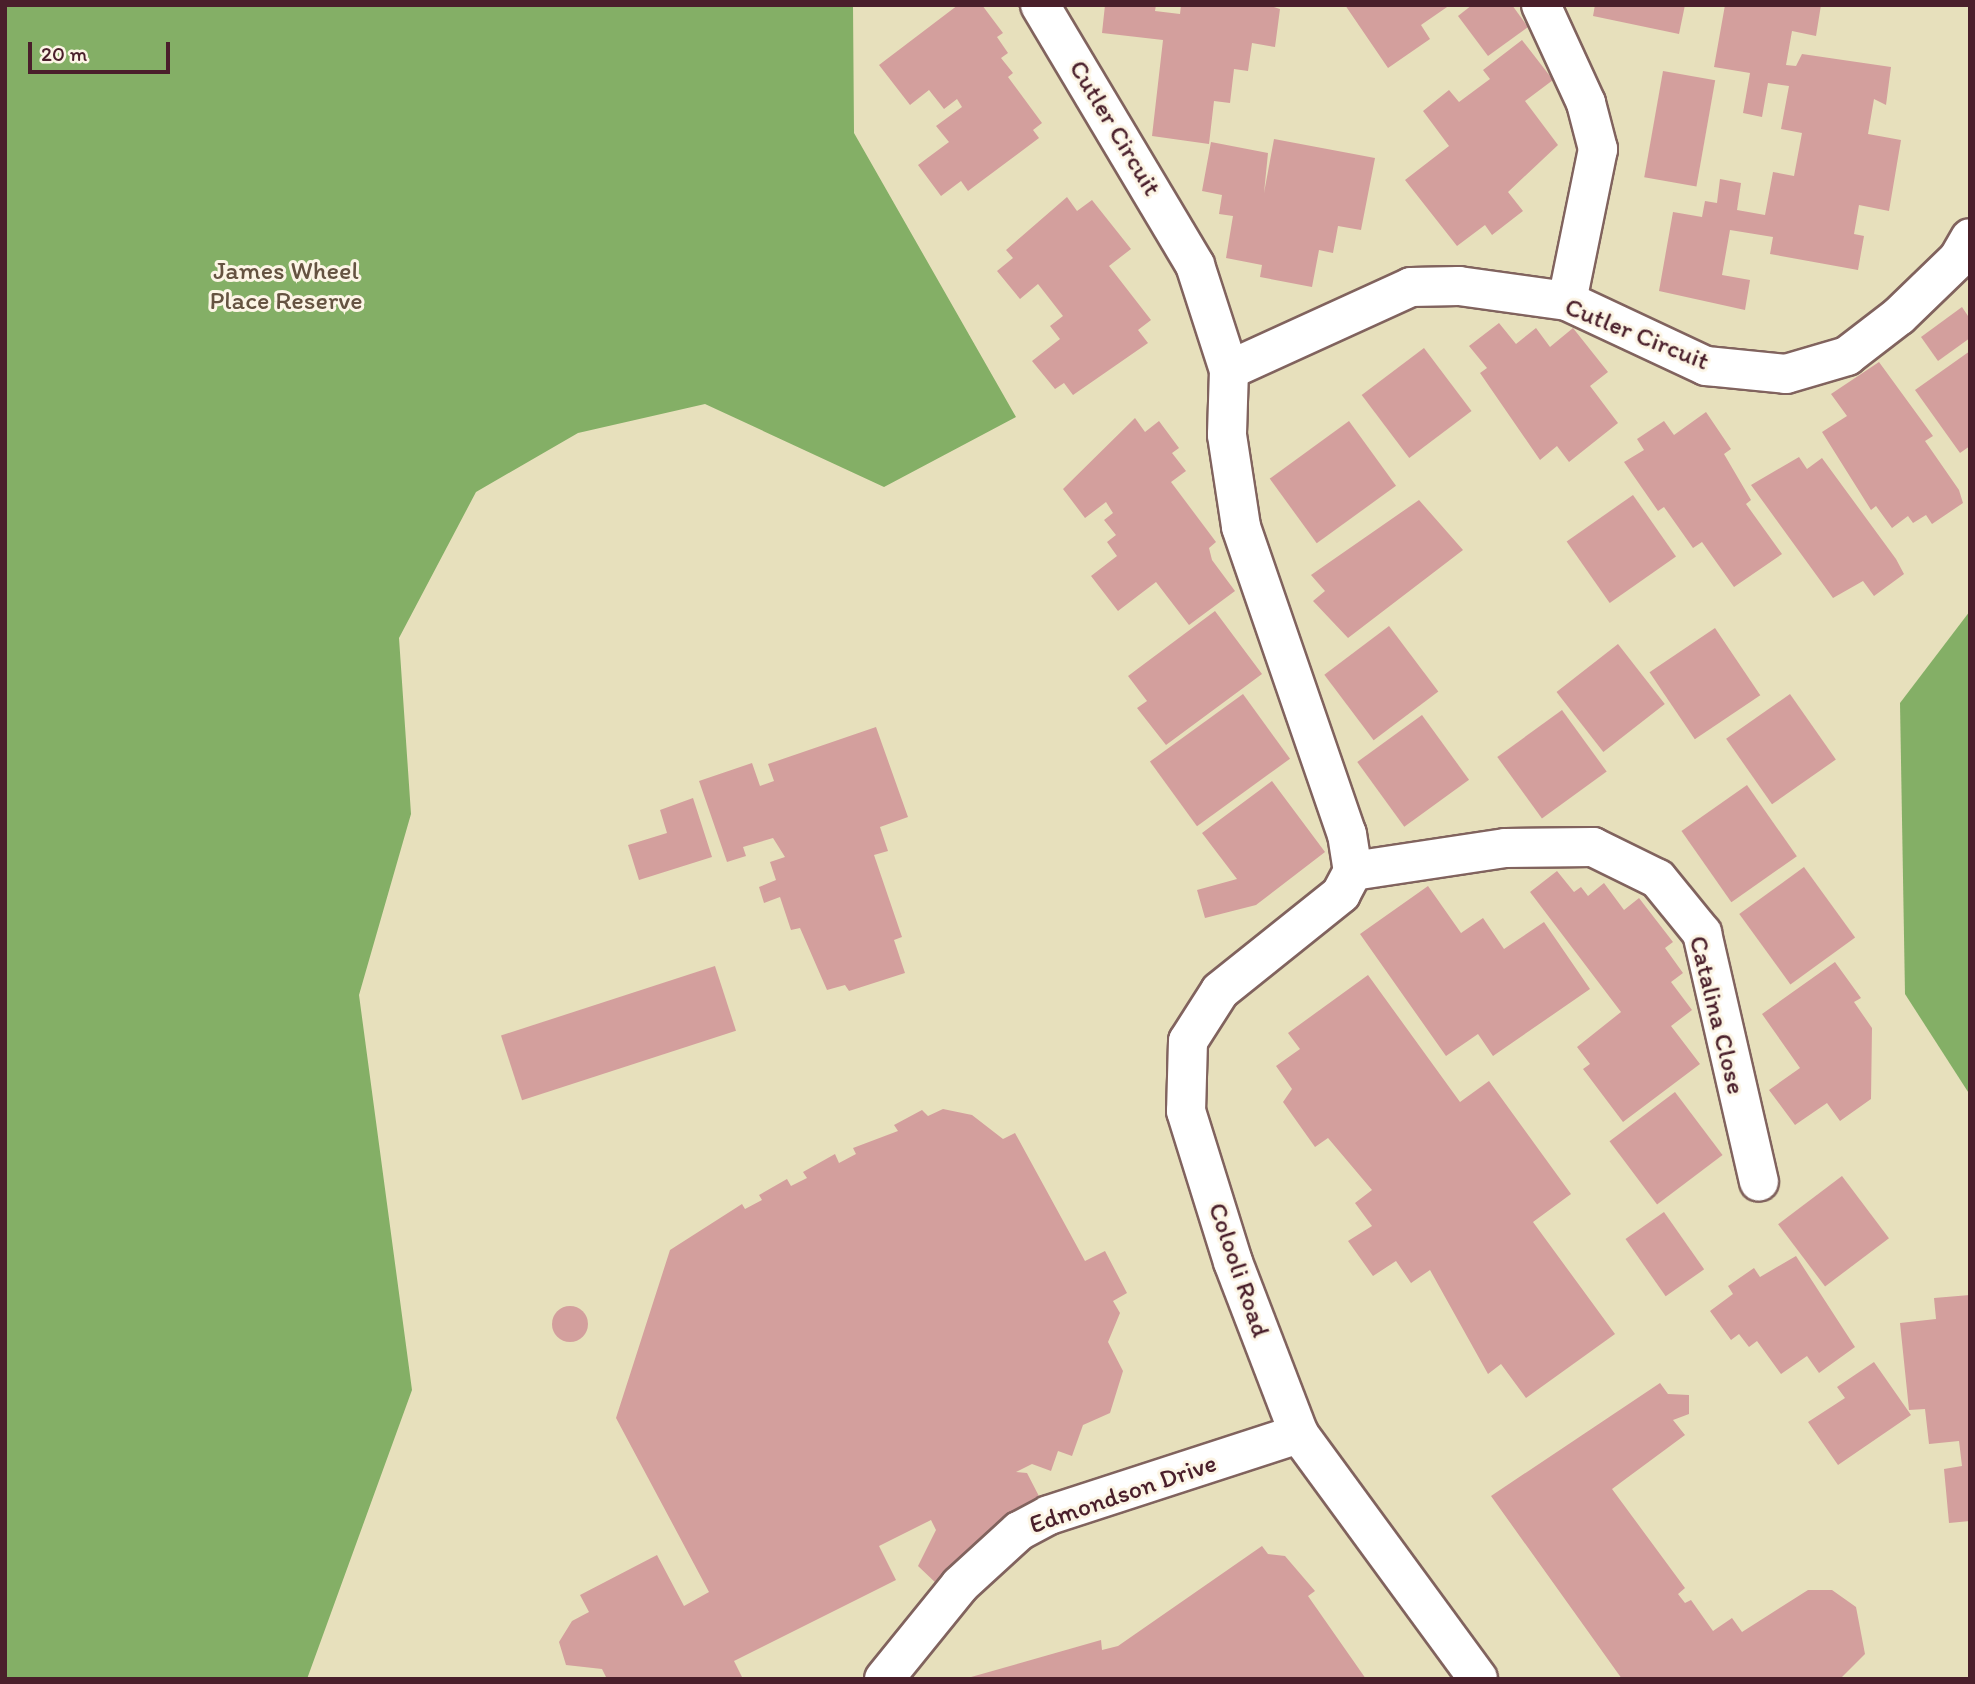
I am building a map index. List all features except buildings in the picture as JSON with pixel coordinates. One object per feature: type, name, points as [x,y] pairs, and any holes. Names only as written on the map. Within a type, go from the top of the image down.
[{"type":"street","name":"Cutler Circuit","points":[[1040,5],[1195,265],[1229,370],[1227,435],[1241,527],[1347,834],[1353,871]]},
{"type":"street","points":[[1541,5],[1586,103],[1598,149],[1567,301]]},
{"type":"street","name":"Cutler Circuit","points":[[1229,370],[1411,287],[1459,286],[1567,301],[1706,366],[1786,374],[1847,356],[1909,307],[1958,259],[1970,238]]},
{"type":"street","name":"Catalina Close","points":[[1353,871],[1505,848],[1593,848],[1658,879],[1702,933],[1759,1182]]},
{"type":"street","name":"Colooli Road","points":[[1353,871],[1341,894],[1220,991],[1188,1041],[1186,1111],[1233,1262],[1299,1434],[1478,1679]]},
{"type":"street","name":"Edmondson Drive","points":[[884,1679],[960,1585],[1019,1531],[1049,1515],[1299,1434]]},
{"type":"green space","name":"James Wheel Place Reserve","points":[[5,5],[853,5],[854,133],[1016,417],[884,487],[705,404],[578,433],[476,492],[399,638],[411,814],[359,995],[412,1390],[307,1679],[5,1679]]},
{"type":"green space","points":[[1970,611],[1970,1095],[1905,994],[1900,703]]}]
